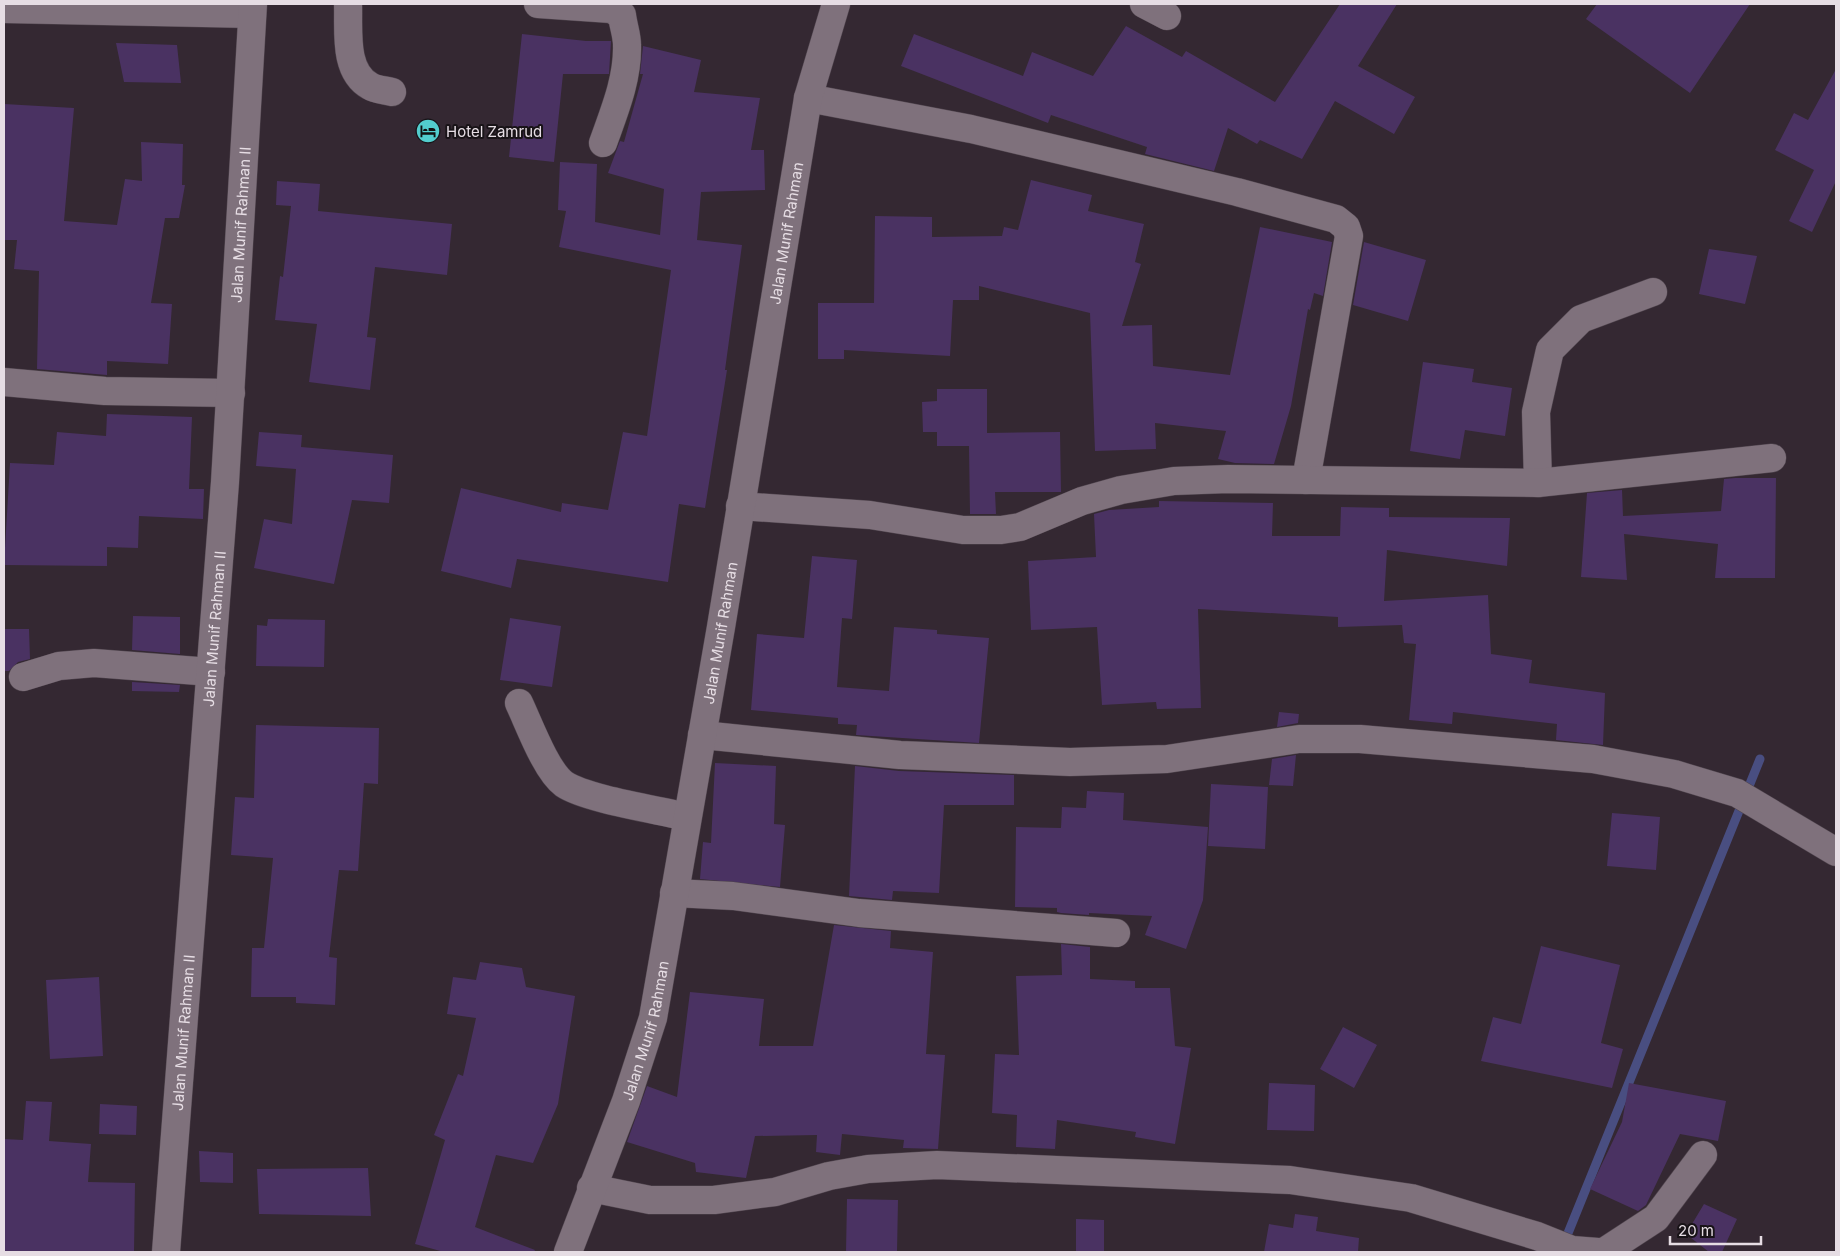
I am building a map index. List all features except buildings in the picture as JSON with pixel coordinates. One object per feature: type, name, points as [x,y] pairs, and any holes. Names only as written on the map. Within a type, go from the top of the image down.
[{"type":"street","points":[[348,4],[350,60],[359,78],[371,87],[392,92]]},
{"type":"street","points":[[538,4],[611,9],[622,15],[627,45],[626,62],[615,108],[603,143]]},
{"type":"street","name":"Jalan Munif Rahman","points":[[568,1252],[626,1101],[653,1018],[808,98],[836,4]]},
{"type":"street","points":[[4,9],[252,9]]},
{"type":"street","name":"Jalan Munif Rahman II","points":[[166,1252],[231,393],[252,9]]},
{"type":"street","points":[[808,98],[914,117],[1063,149],[1324,215],[1342,224],[1349,231],[1349,236],[1306,480]]},
{"type":"street","points":[[1538,483],[1536,412],[1550,350],[1581,318],[1653,292]]},
{"type":"street","points":[[4,382],[105,391],[231,393]]},
{"type":"street","points":[[740,506],[870,515],[963,530],[1001,530],[1020,527],[1082,501],[1121,490],[1174,482],[1306,480],[1538,483],[1772,458]]},
{"type":"street","points":[[23,678],[59,666],[85,663],[211,672]]},
{"type":"street","points":[[519,703],[546,761],[563,783],[581,792],[688,817]]},
{"type":"street","points":[[702,735],[900,755],[1070,762],[1167,759],[1299,739],[1360,739],[1593,759],[1674,774],[1744,797],[1836,852]]},
{"type":"street","points":[[674,893],[734,896],[859,912],[1116,933]]},
{"type":"street","points":[[1604,1252],[1656,1218],[1702,1155]]},
{"type":"street","points":[[591,1188],[650,1200],[714,1200],[775,1192],[829,1176],[868,1169],[937,1165],[1290,1180],[1411,1198],[1585,1251]]},
{"type":"waterway","points":[[1564,1243],[1760,759]]},
{"type":"place","name":"Hotel Zamrud","points":[[428,131]]}]
